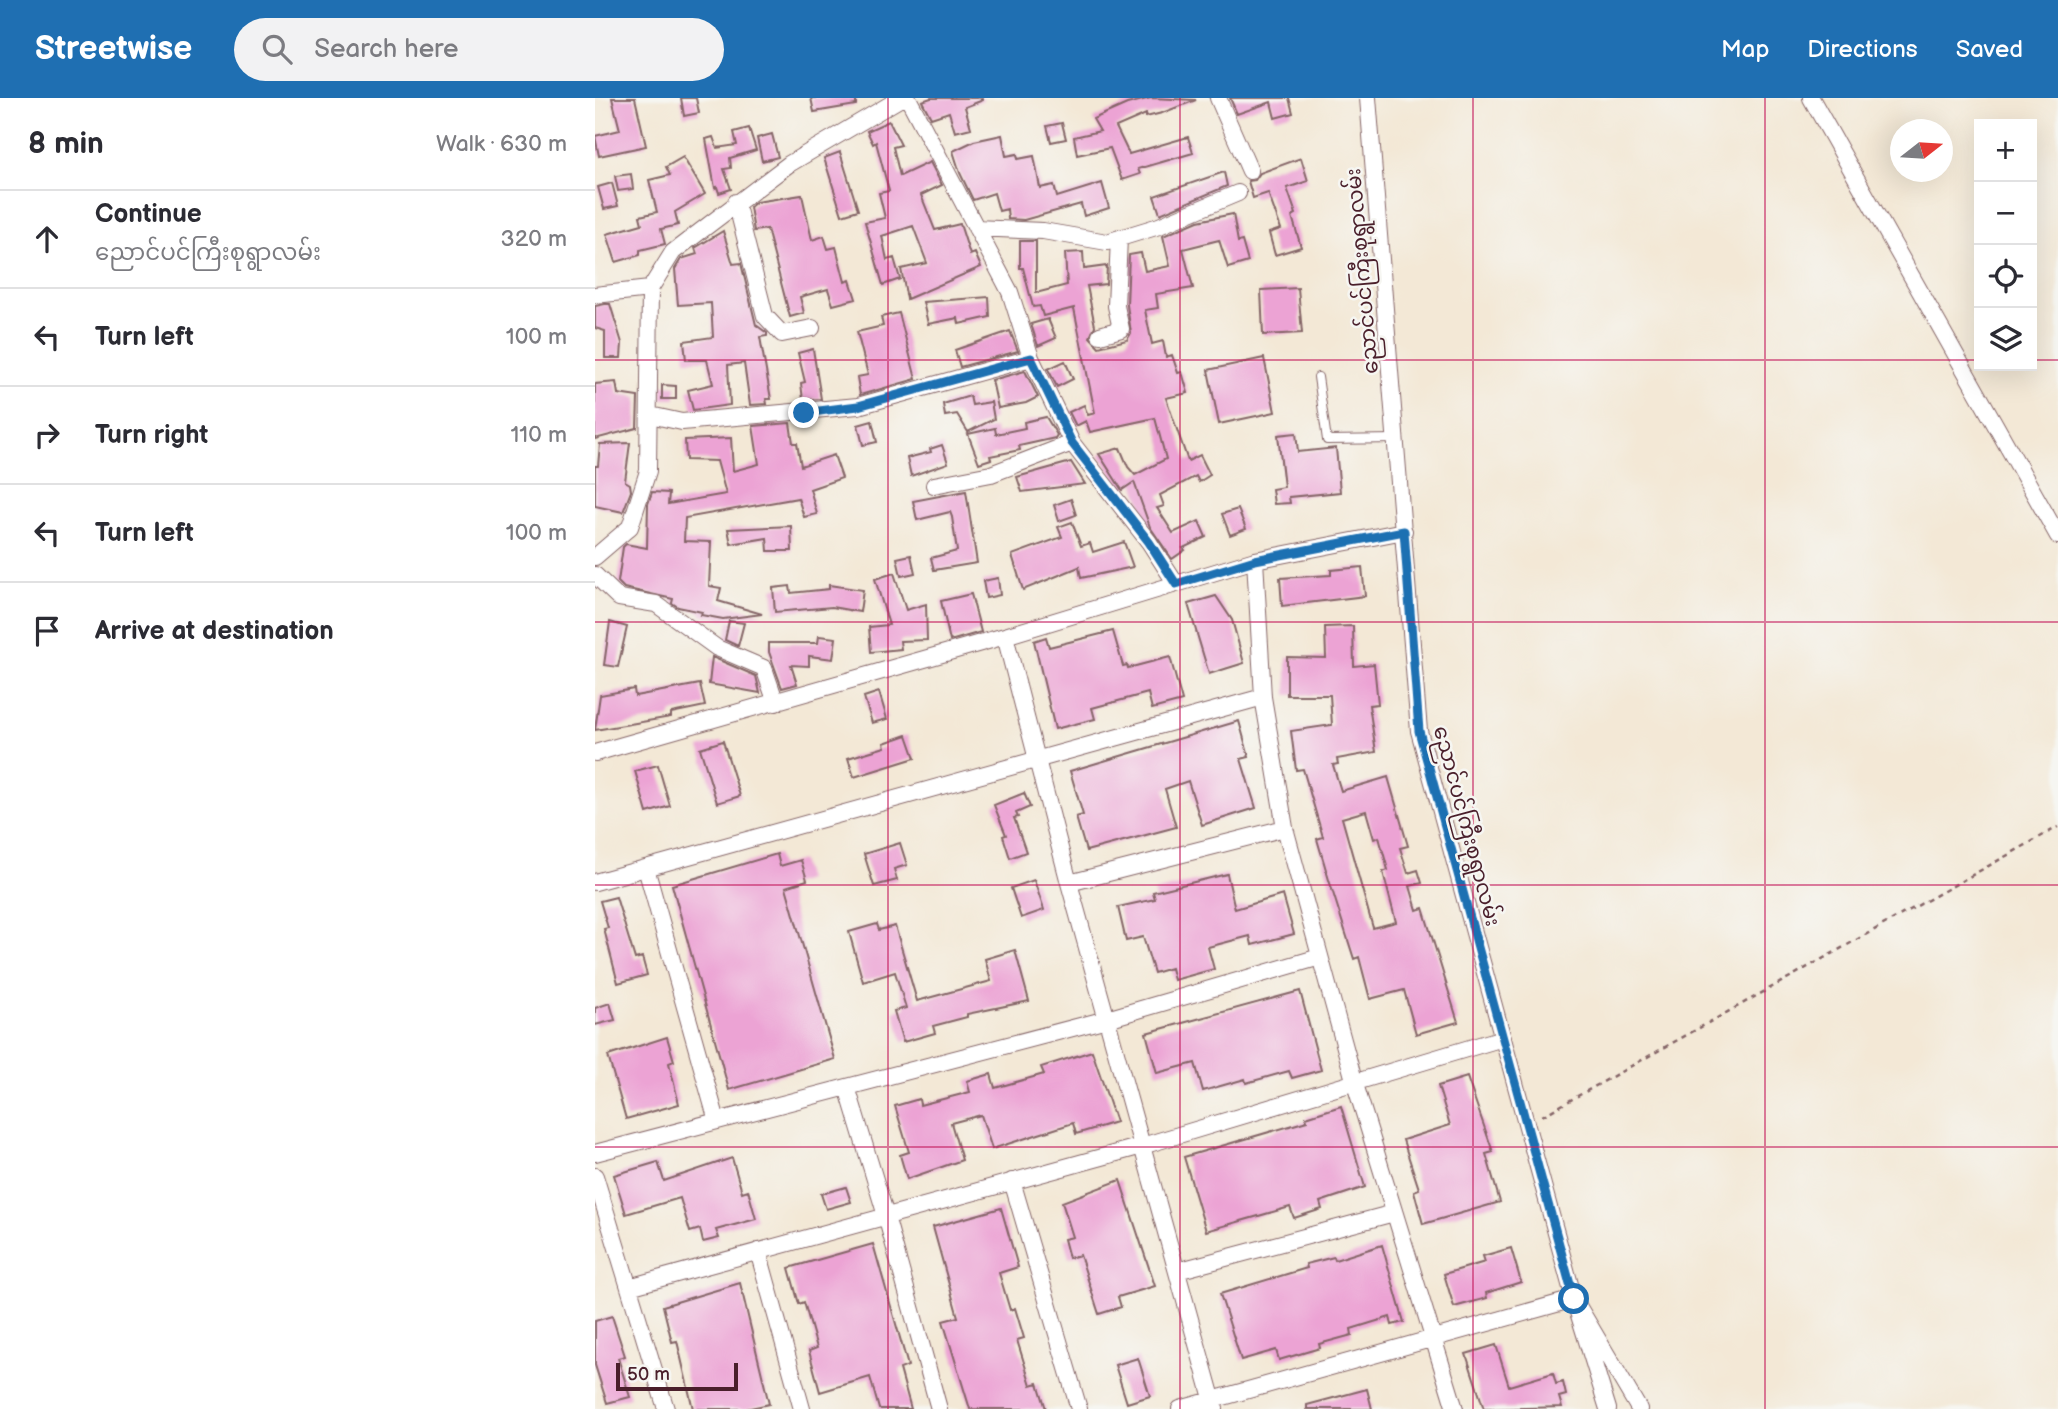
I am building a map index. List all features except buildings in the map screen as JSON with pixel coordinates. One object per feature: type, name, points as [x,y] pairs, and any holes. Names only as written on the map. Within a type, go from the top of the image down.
[{"type":"street","points":[[595,557],[630,527],[648,471],[650,289],[673,252],[789,164],[901,98]]},
{"type":"street","points":[[908,98],[1010,292],[1031,358],[1072,443],[1149,542],[1176,584]]},
{"type":"street","points":[[1218,98],[1250,171]]},
{"type":"street","name":"ညောင်ပင်ကြီးစုရွာလမ်း","points":[[1368,98],[1419,731],[1574,1299],[1639,1409]]},
{"type":"street","points":[[1811,98],[2058,536]]},
{"type":"street","points":[[977,228],[1043,231],[1107,242],[1159,226],[1238,193]]},
{"type":"street","points":[[736,202],[765,316],[782,334],[812,328]]},
{"type":"street","points":[[1100,335],[1121,328],[1116,306],[1119,238]]},
{"type":"street","points":[[595,295],[650,289]]},
{"type":"street","points":[[649,415],[682,422],[858,406],[1031,358]]},
{"type":"street","points":[[934,485],[991,474],[1072,443]]},
{"type":"street","points":[[595,753],[776,703],[1255,560],[1404,531]]},
{"type":"street","points":[[1255,560],[1263,698],[1285,828],[1355,1084],[1455,1409]]},
{"type":"street","points":[[595,575],[619,598],[656,604],[717,648],[764,668],[776,703]]},
{"type":"street","points":[[1005,636],[1069,883],[1214,1404]]},
{"type":"street","points":[[595,882],[1263,698]]},
{"type":"street","points":[[1069,883],[1285,828]]},
{"type":"street","points":[[646,868],[717,1121]]},
{"type":"street","points":[[595,1153],[1107,1019],[1320,957]]},
{"type":"street","points":[[629,1287],[1142,1146],[1503,1038]]},
{"type":"street","points":[[847,1087],[939,1409]]},
{"type":"street","points":[[595,1176],[666,1409]]},
{"type":"street","points":[[1012,1181],[1079,1409]]},
{"type":"street","points":[[1177,1271],[1394,1213]]},
{"type":"street","points":[[758,1251],[802,1409]]},
{"type":"street","points":[[1180,1409],[1214,1404],[1574,1299],[1608,1409]]},
{"type":"lane","points":[[1318,377],[1327,440],[1397,439]]},
{"type":"path","points":[[1527,1124],[2058,827]]},
{"type":"route","points":[[804,413],[858,406],[1031,358],[1072,443],[1149,542],[1176,584],[1255,560],[1404,531],[1419,731],[1574,1299]]}]
